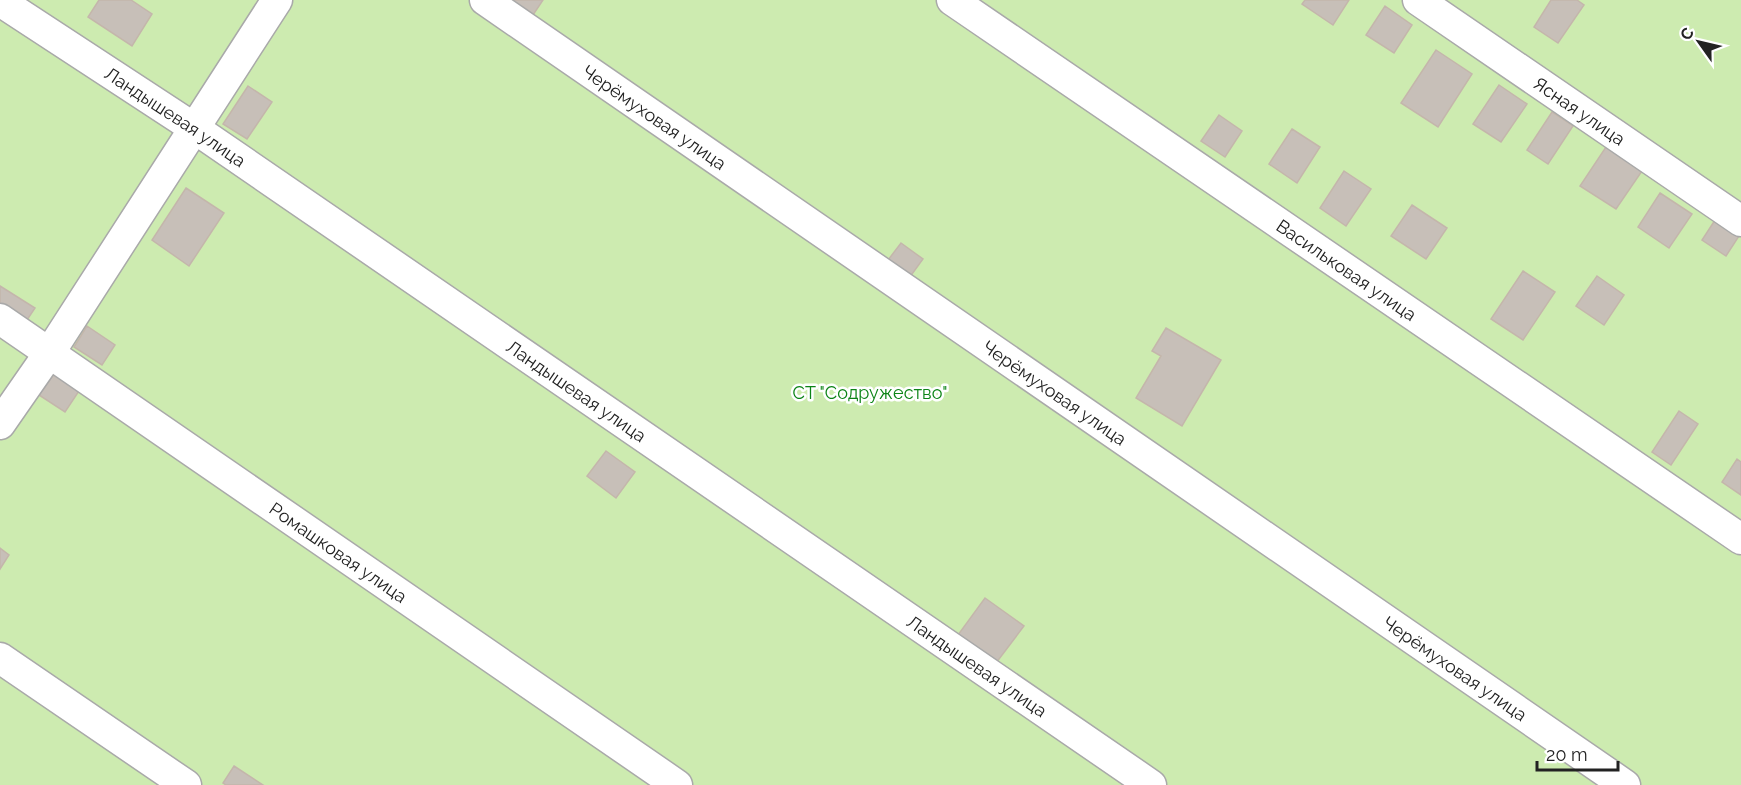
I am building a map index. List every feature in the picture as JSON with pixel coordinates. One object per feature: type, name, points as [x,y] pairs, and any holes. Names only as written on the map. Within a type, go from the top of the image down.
[{"type":"street","points":[[0,424],[50,352],[277,0]]},
{"type":"street","name":"Черёмуховая улица","points":[[484,0],[1625,785]]},
{"type":"street","name":"Васильковая улица","points":[[952,0],[1741,539]]},
{"type":"street","name":"Ясная улица","points":[[1418,0],[1741,221]]},
{"type":"street","name":"Ландышевая улица","points":[[0,1],[194,128],[1151,785]]},
{"type":"street","name":"Ромашковая улица","points":[[0,319],[677,785]]},
{"type":"street","points":[[0,658],[186,785]]},
{"type":"green space","name":"СТ \"Содружество\"","points":[[0,0],[1741,0],[1741,785],[0,785]]},
{"type":"building","points":[[99,0],[131,0],[152,14],[132,46],[88,17]]},
{"type":"building","points":[[498,0],[543,0],[529,21]]},
{"type":"building","points":[[1305,0],[1349,0],[1333,25],[1302,4]]},
{"type":"building","points":[[1551,0],[1577,0],[1584,5],[1558,43],[1534,27]]},
{"type":"building","points":[[1385,6],[1412,25],[1394,53],[1366,35]]},
{"type":"building","points":[[1436,50],[1472,74],[1438,127],[1401,103]]},
{"type":"building","points":[[1499,85],[1527,104],[1501,142],[1473,124]]},
{"type":"building","points":[[248,86],[272,102],[247,139],[223,124]]},
{"type":"building","points":[[1552,112],[1573,126],[1548,164],[1527,150]]},
{"type":"building","points":[[1219,115],[1242,131],[1225,157],[1201,141]]},
{"type":"building","points":[[1292,129],[1320,147],[1297,183],[1269,164]]},
{"type":"building","points":[[1606,147],[1642,171],[1616,209],[1580,186]]},
{"type":"building","points":[[1344,171],[1371,189],[1346,226],[1320,208]]},
{"type":"building","points":[[186,188],[224,213],[189,266],[152,240]]},
{"type":"building","points":[[1660,193],[1692,214],[1669,248],[1638,227]]},
{"type":"building","points":[[1412,205],[1447,228],[1426,259],[1391,236]]},
{"type":"building","points":[[1719,214],[1741,233],[1726,256],[1702,240]]},
{"type":"building","points":[[901,243],[923,259],[907,281],[885,264]]},
{"type":"building","points":[[1523,271],[1555,292],[1523,340],[1491,319]]},
{"type":"building","points":[[1597,276],[1624,295],[1604,325],[1576,306]]},
{"type":"building","points":[[0,286],[35,308],[21,329],[0,316]]},
{"type":"building","points":[[87,326],[115,345],[102,365],[74,347]]},
{"type":"building","points":[[1166,328],[1221,360],[1182,426],[1136,398],[1161,356],[1152,351]]},
{"type":"building","points":[[56,371],[81,388],[65,412],[39,395]]},
{"type":"building","points":[[1679,411],[1698,424],[1671,465],[1652,452]]},
{"type":"building","points":[[606,451],[635,472],[616,498],[587,476]]},
{"type":"building","points":[[1737,459],[1741,462],[1741,495],[1722,482]]},
{"type":"building","points":[[0,548],[9,555],[0,569]]},
{"type":"building","points":[[985,598],[1024,626],[993,667],[955,639]]},
{"type":"building","points":[[234,766],[263,785],[226,785],[223,783]]}]
